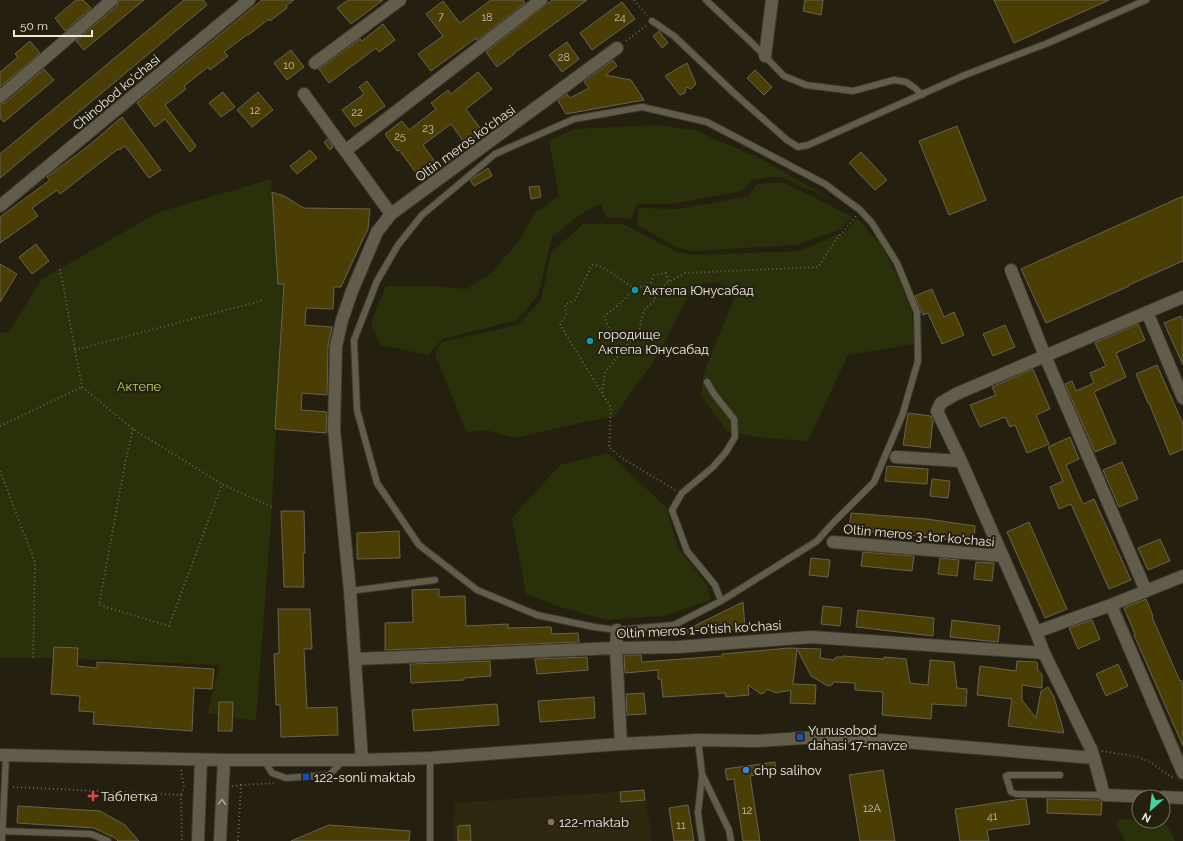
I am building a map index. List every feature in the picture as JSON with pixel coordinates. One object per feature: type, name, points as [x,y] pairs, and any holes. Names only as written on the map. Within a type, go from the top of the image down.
[{"type":"street","points":[[0,97],[112,0]]},
{"type":"street","name":"Chinobod ko'chasi","points":[[0,206],[249,0]]},
{"type":"street","points":[[315,64],[400,0]]},
{"type":"street","points":[[345,151],[541,0]]},
{"type":"street","points":[[765,56],[772,0]]},
{"type":"street","name":"Oltin meros ko'chasi","points":[[362,760],[350,591],[334,429],[336,346],[342,320],[352,291],[377,232],[391,214],[617,48]]},
{"type":"street","points":[[304,94],[391,214]]},
{"type":"street","points":[[1011,270],[1045,356],[1146,591]]},
{"type":"street","points":[[1131,796],[1104,795],[1092,754],[1044,653],[1003,556],[937,411],[941,403],[956,394],[1183,297]]},
{"type":"street","points":[[1147,312],[1183,398]]},
{"type":"street","points":[[896,457],[961,462]]},
{"type":"street","name":"Oltin meros 3-tor ko'chasi","points":[[833,542],[1003,556]]},
{"type":"street","points":[[1036,632],[1111,605],[1183,576]]},
{"type":"street","points":[[1111,605],[1180,777]]},
{"type":"street","points":[[617,630],[616,648],[621,744]]},
{"type":"street","name":"Oltin meros 1-o'tish ko'chasi","points":[[355,659],[616,648],[678,647],[811,637],[1044,653]]},
{"type":"street","points":[[3,755],[201,760],[362,760],[430,758],[698,740],[757,741],[832,736],[1092,754]]},
{"type":"street","points":[[198,841],[201,760]]},
{"type":"street","points":[[220,841],[224,760]]},
{"type":"street","points":[[1171,797],[1183,798]]},
{"type":"lane","points":[[706,0],[784,76],[806,85],[853,91],[894,80],[906,82],[922,95]]},
{"type":"lane","points":[[652,21],[674,36],[735,94],[787,140],[798,147],[808,145],[965,75],[1048,43],[1146,0]]},
{"type":"lane","points":[[642,107],[707,122],[825,184],[860,210],[872,223],[897,263],[917,312],[918,361],[902,416],[874,482],[817,541],[721,601],[674,625],[617,630],[594,627],[537,615],[477,590],[419,545],[377,483],[357,410],[354,340],[376,281],[398,245],[422,215],[495,154],[574,119],[642,107]]},
{"type":"lane","points":[[707,382],[714,394],[734,419],[735,437],[726,452],[713,467],[682,493],[672,510],[687,551],[714,585],[721,601]]},
{"type":"lane","points":[[350,591],[435,580]]},
{"type":"lane","points":[[698,740],[702,774],[698,813],[702,841]]},
{"type":"lane","points":[[2,841],[1,831],[5,787],[3,755]]},
{"type":"lane","points":[[430,758],[430,841]]},
{"type":"lane","points":[[264,760],[272,772],[286,778],[329,775],[344,760]]},
{"type":"lane","points":[[702,774],[729,830],[731,841]]},
{"type":"lane","points":[[1060,776],[1008,775],[1006,776],[1006,779],[1011,792],[1016,794],[1104,795]]},
{"type":"lane","points":[[1,831],[91,834],[108,841]]},
{"type":"path","points":[[617,48],[652,21],[634,0]]},
{"type":"path","points":[[602,394],[605,372],[629,340],[639,330],[644,310],[654,301],[657,292],[669,282],[685,273],[818,267],[835,241],[860,210]]},
{"type":"path","points":[[669,282],[666,273],[654,274],[650,285],[634,288],[625,284],[615,275],[600,266],[592,265],[575,300],[565,306],[566,315],[560,325],[611,407],[609,447],[622,458],[682,493]]},
{"type":"path","points":[[60,269],[82,387],[134,429],[222,484],[272,507]]},
{"type":"path","points":[[629,340],[610,330],[604,317],[625,299],[634,288]]},
{"type":"path","points":[[75,350],[264,300]]},
{"type":"path","points":[[0,426],[82,387]]},
{"type":"path","points":[[134,429],[125,464],[99,605],[169,626],[222,484]]},
{"type":"path","points":[[0,471],[35,562],[33,659]]},
{"type":"path","points":[[1092,754],[1138,757],[1180,777]]},
{"type":"path","points":[[181,770],[184,786],[182,795],[182,841]]},
{"type":"path","points":[[230,786],[277,783]]},
{"type":"path","points":[[238,841],[241,785]]},
{"type":"path","points":[[5,787],[182,795]]},
{"type":"shaded area","name":"122-maktab","points":[[644,790],[652,841],[453,841],[455,803]]},
{"type":"green space","points":[[657,125],[694,130],[761,159],[835,201],[781,177],[753,179],[742,191],[671,204],[637,204],[631,219],[605,217],[601,203],[577,217],[552,237],[538,295],[517,320],[442,339],[428,355],[380,345],[371,323],[386,286],[430,286],[467,289],[491,273],[520,240],[534,214],[559,196],[549,141],[575,129]]},
{"type":"green space","name":"Актепе","points":[[271,179],[278,283],[283,284],[272,507],[256,721],[208,713],[219,665],[54,658],[0,658],[0,332],[8,333],[42,279],[159,212]]},
{"type":"green space","points":[[783,182],[852,217],[841,229],[797,245],[691,251],[676,247],[637,225],[639,208],[679,209],[748,196],[757,184]]},
{"type":"green space","points":[[857,218],[882,246],[900,282],[912,310],[914,344],[848,355],[808,441],[764,438],[728,432],[701,396],[704,372],[736,293],[717,282],[701,284],[686,299],[659,354],[614,417],[514,438],[486,430],[466,432],[435,354],[442,342],[518,325],[541,300],[551,253],[583,224],[623,224],[677,252],[696,255],[800,251],[846,231]]},
{"type":"green space","points":[[608,453],[666,507],[678,548],[707,585],[711,600],[663,616],[607,620],[563,608],[526,594],[512,518],[560,465]]},
{"type":"green space","points":[[1120,819],[1131,820],[1131,829],[1169,829],[1175,841],[1125,841],[1116,823]]},
{"type":"building","points":[[76,0],[83,0],[91,8],[65,31],[55,18]]},
{"type":"building","points":[[119,0],[144,0],[84,50],[76,41],[117,6]]},
{"type":"building","points":[[184,0],[203,0],[207,5],[0,178],[0,154]]},
{"type":"building","points":[[262,0],[294,0],[286,6],[287,8],[270,21],[269,19],[224,52],[228,56],[210,70],[208,67],[184,86],[186,89],[165,105],[196,146],[190,152],[165,119],[155,127],[137,103]]},
{"type":"building","points":[[348,0],[383,0],[351,24],[337,8]]},
{"type":"building","points":[[491,0],[523,0],[525,3],[477,40],[476,38],[431,71],[418,54],[443,36],[426,14],[443,1],[460,23]]},
{"type":"building","points":[[552,0],[587,0],[497,67],[486,52]]},
{"type":"building","points":[[805,0],[823,0],[821,15],[803,11]]},
{"type":"building","points":[[994,0],[1109,0],[1014,43]]},
{"type":"building","points":[[622,2],[635,19],[592,50],[580,33]]},
{"type":"building","points":[[383,24],[395,40],[379,52],[376,48],[329,83],[319,69],[360,39],[362,41]]},
{"type":"building","points":[[659,31],[668,43],[662,48],[653,36]]},
{"type":"building","points":[[30,41],[40,53],[0,87],[0,72],[18,57],[15,54]]},
{"type":"building","points":[[567,42],[579,59],[562,72],[549,55]]},
{"type":"building","points":[[291,50],[304,67],[287,80],[274,63]]},
{"type":"building","points":[[613,60],[617,66],[605,75],[631,80],[644,100],[566,114],[558,101],[567,94],[570,98],[589,88],[584,82]]},
{"type":"building","points":[[687,63],[696,84],[691,89],[686,87],[685,93],[680,95],[665,76]]},
{"type":"building","points":[[44,69],[54,80],[4,122],[0,118],[0,104],[5,103]]},
{"type":"building","points":[[755,70],[772,87],[764,95],[747,78]]},
{"type":"building","points":[[478,72],[492,89],[466,109],[483,132],[466,145],[451,124],[423,145],[438,166],[420,178],[385,134],[402,121],[409,130],[436,109],[431,103],[448,90],[451,94]]},
{"type":"building","points":[[367,81],[385,106],[355,127],[342,110],[364,94],[359,87]]},
{"type":"building","points":[[223,92],[235,107],[221,117],[209,103]]},
{"type":"building","points":[[258,92],[273,110],[252,127],[237,110]]},
{"type":"building","points":[[122,117],[161,170],[149,178],[125,146],[119,150],[118,149],[60,194],[57,190],[32,208],[38,216],[0,243],[0,217],[50,180],[47,177],[87,147]]},
{"type":"building","points":[[957,126],[986,200],[949,215],[919,141]]},
{"type":"building","points":[[328,139],[333,147],[330,150],[324,142]]},
{"type":"building","points":[[310,150],[317,158],[297,174],[290,166]]},
{"type":"building","points":[[861,152],[887,180],[875,190],[849,163]]},
{"type":"building","points":[[488,168],[492,176],[474,186],[470,180]]},
{"type":"building","points":[[539,186],[541,197],[531,199],[529,187]]},
{"type":"building","points":[[272,192],[284,196],[304,208],[370,209],[368,229],[341,287],[334,287],[333,309],[306,308],[305,325],[332,327],[328,346],[327,395],[302,393],[301,410],[327,412],[326,433],[275,429],[284,284],[278,284]]},
{"type":"building","points":[[1183,196],[1183,261],[1046,323],[1021,269]]},
{"type":"building","points":[[36,244],[49,261],[32,274],[19,257]]},
{"type":"building","points":[[0,264],[17,274],[0,302]]},
{"type":"building","points":[[932,289],[944,317],[954,312],[964,335],[942,344],[928,313],[923,315],[915,296]]},
{"type":"building","points":[[1181,316],[1183,321],[1183,365],[1164,323]]},
{"type":"building","points":[[1138,324],[1145,340],[1116,353],[1126,377],[1094,392],[1116,443],[1095,452],[1065,384],[1072,381],[1076,391],[1094,383],[1090,373],[1106,366],[1095,343]]},
{"type":"building","points":[[1005,325],[1015,347],[993,356],[983,334]]},
{"type":"building","points":[[1157,365],[1183,424],[1183,449],[1170,455],[1136,374]]},
{"type":"building","points":[[1033,369],[1050,409],[1036,415],[1049,444],[1027,453],[1015,425],[1010,427],[1005,417],[980,427],[970,405],[996,395],[992,387]]},
{"type":"building","points":[[908,413],[931,416],[933,420],[930,448],[903,445]]},
{"type":"building","points":[[1070,437],[1079,459],[1066,465],[1083,504],[1094,499],[1131,580],[1109,589],[1071,504],[1059,509],[1050,487],[1063,481],[1048,447]]},
{"type":"building","points":[[1122,462],[1138,499],[1119,507],[1103,470]]},
{"type":"building","points":[[887,466],[928,469],[927,484],[885,481]]},
{"type":"building","points":[[932,479],[950,481],[948,498],[930,496]]},
{"type":"building","points":[[281,511],[304,511],[304,587],[284,587]]},
{"type":"building","points":[[851,513],[927,519],[975,526],[974,543],[921,536],[849,530]]},
{"type":"building","points":[[1029,522],[1067,609],[1045,618],[1007,532]]},
{"type":"building","points":[[399,531],[400,558],[357,559],[357,533]]},
{"type":"building","points":[[1160,539],[1170,561],[1148,570],[1138,548]]},
{"type":"building","points":[[863,552],[914,556],[912,571],[861,566]]},
{"type":"building","points":[[811,558],[830,560],[828,577],[809,575]]},
{"type":"building","points":[[940,558],[959,560],[957,576],[938,574]]},
{"type":"building","points":[[976,562],[994,563],[992,581],[974,579]]},
{"type":"building","points":[[439,589],[439,597],[465,596],[466,626],[508,624],[508,628],[551,627],[552,634],[578,633],[579,642],[385,650],[385,623],[413,622],[412,590]]},
{"type":"building","points":[[1146,599],[1153,616],[1152,617],[1183,685],[1183,746],[1134,635],[1135,634],[1124,608]]},
{"type":"building","points":[[743,602],[745,628],[680,634],[680,633]]},
{"type":"building","points":[[823,606],[842,608],[840,626],[821,624]]},
{"type":"building","points":[[278,609],[310,609],[312,649],[304,649],[307,708],[337,707],[338,735],[281,737],[280,705],[276,705],[274,654],[279,653]]},
{"type":"building","points":[[858,610],[934,618],[933,636],[856,627]]},
{"type":"building","points":[[952,620],[1000,626],[998,642],[950,637]]},
{"type":"building","points":[[1092,620],[1100,639],[1078,649],[1069,628]]},
{"type":"building","points":[[54,647],[78,648],[77,666],[97,668],[97,662],[214,669],[212,689],[194,688],[192,731],[93,724],[94,712],[79,711],[80,696],[51,694]]},
{"type":"building","points":[[789,648],[821,649],[820,658],[834,660],[836,657],[843,656],[906,659],[910,683],[928,685],[930,660],[954,662],[957,688],[967,689],[966,706],[932,704],[931,719],[882,715],[883,692],[855,690],[855,683],[834,682],[832,685],[828,686],[811,676],[797,649],[793,684],[816,685],[815,704],[790,703],[791,690],[776,693],[767,689],[761,694],[748,685],[749,695],[726,697],[725,693],[663,697],[661,679],[658,679],[658,670],[625,673],[624,655],[641,655],[642,662],[722,656],[722,654]]},
{"type":"building","points":[[587,657],[588,670],[537,674],[535,659]]},
{"type":"building","points":[[490,661],[491,676],[464,678],[464,680],[411,683],[410,664]]},
{"type":"building","points":[[1017,661],[1037,662],[1038,671],[1042,674],[1042,688],[1022,685],[1022,700],[1036,718],[1041,691],[1048,687],[1054,697],[1064,733],[1008,726],[1012,699],[977,695],[980,666],[1016,671]]},
{"type":"building","points":[[1118,664],[1128,686],[1106,696],[1096,674]]},
{"type":"building","points":[[644,693],[646,714],[627,715],[626,694]]},
{"type":"building","points":[[594,697],[595,718],[540,722],[538,701]]},
{"type":"building","points":[[219,702],[233,702],[232,731],[218,731]]},
{"type":"building","points":[[497,704],[499,725],[414,731],[412,710]]},
{"type":"building","points":[[775,762],[776,772],[750,776],[760,841],[743,841],[734,779],[727,780],[725,769]]},
{"type":"building","points":[[883,770],[895,841],[860,841],[849,775]]},
{"type":"building","points":[[644,790],[645,800],[621,802],[620,792]]},
{"type":"building","points":[[1026,799],[1030,824],[987,830],[989,841],[960,841],[955,809]]},
{"type":"building","points":[[1047,799],[1099,800],[1102,802],[1101,815],[1047,813]]},
{"type":"building","points":[[688,805],[694,841],[674,841],[669,808]]},
{"type":"building","points":[[18,806],[100,811],[125,825],[139,841],[118,841],[115,838],[94,828],[17,823]]},
{"type":"building","points":[[329,825],[410,831],[409,841],[291,841]]},
{"type":"building","points":[[470,825],[471,841],[458,841],[458,826]]},
{"type":"place","name":"Актепа Юнусабад","points":[[635,290]]},
{"type":"place","name":"городище Актепа Юнусабад","points":[[590,341]]},
{"type":"place","name":"Yunusobod dahasi 17-mavze","points":[[800,737]]},
{"type":"place","name":"chp salihov","points":[[746,770]]},
{"type":"place","name":"122-sonli maktab","points":[[306,777]]},
{"type":"place","name":"Таблетка","points":[[93,796]]},
{"type":"place","name":"122-maktab","points":[[551,822]]}]
